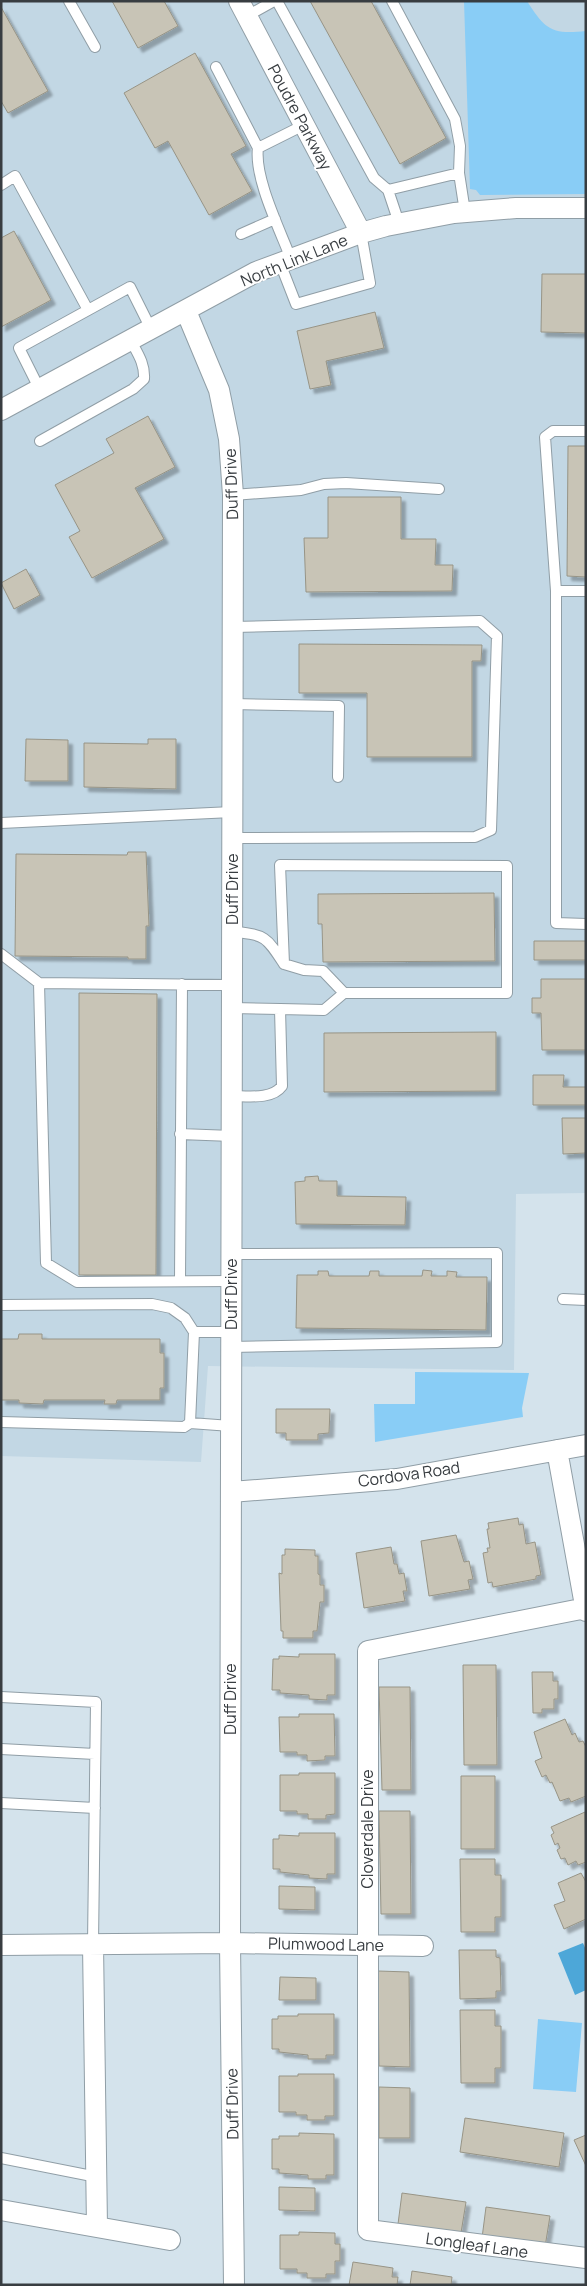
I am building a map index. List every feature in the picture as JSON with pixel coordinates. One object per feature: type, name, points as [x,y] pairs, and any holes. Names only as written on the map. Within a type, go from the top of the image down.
[{"type":"street","name":"Poudre Parkway","points":[[243,8],[360,233]]},
{"type":"street","name":"North Link Lane","points":[[1,410],[256,272],[360,233],[399,223],[465,212],[516,208],[586,208]]},
{"type":"street","name":"Duff Drive","points":[[186,311],[219,390],[229,439],[233,495],[230,1943],[234,2285]]},
{"type":"street","name":"Cordova Road","points":[[231,1492],[398,1479],[586,1445]]},
{"type":"street","points":[[557,1450],[586,1609]]},
{"type":"street","name":"Cloverdale Drive","points":[[368,2230],[366,1945],[368,1651],[586,1609]]},
{"type":"street","name":"Plumwood Lane","points":[[1,1945],[230,1943],[423,1946]]},
{"type":"street","points":[[93,1944],[97,2227]]},
{"type":"street","points":[[1,2210],[170,2240]]},
{"type":"street","name":"Longleaf Lane","points":[[368,2230],[586,2258]]},
{"type":"lane","points":[[69,1],[95,47]]},
{"type":"lane","points":[[243,8],[276,1],[374,178],[388,190],[399,223]]},
{"type":"lane","points":[[392,1],[455,119],[460,146],[459,173],[465,212]]},
{"type":"lane","points":[[216,68],[258,148],[256,159],[275,219],[296,304],[370,283],[360,233]]},
{"type":"lane","points":[[258,148],[304,125]]},
{"type":"lane","points":[[388,190],[459,173]]},
{"type":"lane","points":[[1,185],[15,176],[88,310]]},
{"type":"lane","points":[[241,234],[275,219]]},
{"type":"lane","points":[[40,390],[19,348],[88,310],[130,288],[151,329]]},
{"type":"lane","points":[[40,441],[133,389],[144,379],[145,370],[142,360],[131,340]]},
{"type":"lane","points":[[586,431],[553,431],[545,437],[556,591],[556,923],[586,924]]},
{"type":"lane","points":[[233,495],[301,490],[324,484],[346,483],[439,489]]},
{"type":"lane","points":[[556,591],[586,590]]},
{"type":"lane","points":[[232,838],[475,837],[491,830],[497,636],[480,621],[233,627]]},
{"type":"lane","points":[[232,704],[339,706],[338,777]]},
{"type":"lane","points":[[1,823],[232,812]]},
{"type":"lane","points":[[232,1008],[324,1010],[344,993],[507,993],[507,866],[280,865],[284,964]]},
{"type":"lane","points":[[232,931],[261,935],[273,946],[284,964],[304,970],[323,970],[344,993]]},
{"type":"lane","points":[[1,954],[38,983],[232,985]]},
{"type":"lane","points":[[38,983],[46,1263],[77,1282],[231,1280]]},
{"type":"lane","points":[[180,1281],[182,984]]},
{"type":"lane","points":[[232,1096],[268,1095],[278,1091],[282,1086],[280,1009]]},
{"type":"lane","points":[[180,1134],[232,1136]]},
{"type":"lane","points":[[194,1332],[231,1340],[497,1342],[497,1253],[231,1254]]},
{"type":"lane","points":[[563,1300],[586,1300]]},
{"type":"lane","points":[[1,1305],[152,1304],[171,1308],[185,1318],[194,1332],[190,1423]]},
{"type":"lane","points":[[1,1422],[184,1427],[190,1423],[231,1426]]},
{"type":"lane","points":[[1,1697],[96,1702],[93,1944]]},
{"type":"lane","points":[[1,1749],[95,1754]]},
{"type":"lane","points":[[1,1803],[94,1808]]},
{"type":"lane","points":[[1,2158],[97,2177]]},
{"type":"shaded area","points":[[1,1],[586,1],[586,1193],[516,1194],[514,1370],[208,1366],[201,1462],[1,1456]]},
{"type":"shaded area","points":[[464,1],[527,1],[544,24],[550,28],[565,32],[586,31],[586,194],[480,195],[476,190],[470,189]]},
{"type":"shaded area","points":[[415,1372],[529,1373],[522,1408],[523,1417],[375,1442],[374,1404],[415,1404]]},
{"type":"shaded area","points":[[583,1943],[586,1950],[586,1990],[575,1995],[558,1953]]},
{"type":"shaded area","points":[[538,2019],[582,2023],[576,2092],[533,2089]]},
{"type":"building","points":[[112,1],[164,1],[178,26],[138,48]]},
{"type":"building","points":[[310,1],[371,1],[446,138],[400,164]]},
{"type":"building","points":[[1,7],[48,91],[8,113],[1,101]]},
{"type":"building","points":[[195,53],[246,146],[231,154],[252,191],[209,215],[168,141],[155,148],[124,93]]},
{"type":"building","points":[[14,231],[51,300],[1,327],[1,238]]},
{"type":"building","points":[[542,274],[586,274],[586,333],[541,332]]},
{"type":"building","points":[[375,312],[384,348],[326,361],[331,385],[310,389],[297,331]]},
{"type":"building","points":[[148,416],[175,467],[135,488],[164,539],[92,578],[69,537],[80,531],[55,485],[114,453],[106,439]]},
{"type":"building","points":[[568,446],[586,446],[586,577],[567,576]]},
{"type":"building","points":[[328,497],[401,497],[401,539],[436,539],[435,565],[453,565],[452,591],[306,592],[304,538],[328,538]]},
{"type":"building","points":[[26,569],[40,595],[14,609],[1,583]]},
{"type":"building","points":[[299,644],[482,645],[481,661],[472,661],[472,757],[367,757],[367,693],[299,693]]},
{"type":"building","points":[[26,739],[68,740],[68,781],[25,781]]},
{"type":"building","points":[[148,739],[176,739],[176,789],[84,787],[84,743],[148,744]]},
{"type":"building","points":[[128,852],[146,852],[149,926],[146,926],[146,959],[128,959],[128,957],[15,956],[16,854],[127,855]]},
{"type":"building","points":[[494,893],[495,961],[323,962],[322,924],[318,924],[318,894]]},
{"type":"building","points":[[534,941],[586,941],[586,960],[534,960]]},
{"type":"building","points":[[541,979],[586,979],[586,1050],[542,1050],[541,1013],[532,1013],[532,998],[541,998]]},
{"type":"building","points":[[79,993],[157,994],[156,1275],[79,1275]]},
{"type":"building","points":[[496,1032],[496,1091],[324,1092],[324,1033]]},
{"type":"building","points":[[533,1075],[564,1075],[563,1087],[586,1087],[586,1105],[533,1105]]},
{"type":"building","points":[[562,1118],[586,1118],[586,1153],[563,1154]]},
{"type":"building","points":[[318,1176],[319,1181],[337,1181],[337,1196],[406,1197],[405,1225],[296,1224],[295,1182],[305,1181],[305,1177]]},
{"type":"building","points":[[423,1270],[432,1271],[431,1276],[447,1276],[447,1271],[457,1272],[456,1277],[487,1277],[486,1330],[296,1328],[297,1275],[318,1275],[318,1271],[328,1271],[329,1276],[369,1276],[370,1271],[379,1271],[379,1276],[422,1276]]},
{"type":"building","points":[[19,1334],[42,1334],[42,1339],[160,1339],[160,1353],[164,1353],[164,1388],[160,1388],[160,1400],[117,1400],[116,1404],[104,1404],[105,1400],[44,1400],[43,1404],[19,1403],[19,1400],[1,1400],[1,1339],[18,1339]]},
{"type":"building","points":[[276,1409],[330,1409],[329,1433],[318,1434],[318,1440],[286,1440],[286,1433],[276,1433]]},
{"type":"building","points":[[518,1518],[519,1525],[523,1524],[526,1544],[535,1542],[541,1575],[536,1576],[536,1579],[493,1587],[492,1582],[488,1583],[483,1553],[488,1552],[487,1548],[490,1548],[488,1523]]},
{"type":"building","points":[[456,1535],[464,1562],[469,1561],[473,1579],[468,1580],[470,1589],[429,1596],[421,1541]]},
{"type":"building","points":[[391,1547],[394,1564],[397,1564],[399,1574],[404,1573],[407,1591],[403,1591],[405,1601],[364,1608],[356,1553]]},
{"type":"building","points":[[285,1549],[315,1550],[315,1556],[318,1556],[318,1574],[320,1575],[320,1585],[324,1585],[324,1602],[320,1602],[317,1631],[313,1631],[313,1638],[283,1638],[283,1631],[281,1631],[279,1573],[282,1574],[282,1555],[285,1555]]},
{"type":"building","points":[[299,1654],[335,1654],[335,1695],[327,1695],[327,1700],[309,1699],[309,1695],[280,1693],[280,1690],[272,1690],[273,1659],[279,1659],[279,1656],[299,1657]]},
{"type":"building","points":[[463,1665],[496,1665],[497,1765],[464,1765]]},
{"type":"building","points":[[532,1672],[553,1672],[553,1681],[558,1681],[558,1699],[554,1699],[554,1709],[542,1709],[542,1713],[533,1713]]},
{"type":"building","points":[[379,1687],[410,1687],[411,1790],[382,1790]]},
{"type":"building","points":[[299,1714],[334,1714],[335,1756],[325,1756],[325,1760],[307,1761],[307,1755],[297,1755],[297,1752],[280,1752],[279,1717],[299,1717]]},
{"type":"building","points":[[565,1719],[572,1735],[575,1733],[579,1742],[583,1741],[586,1747],[586,1796],[571,1802],[569,1798],[560,1801],[552,1782],[550,1783],[546,1775],[542,1777],[535,1761],[542,1758],[534,1732]]},
{"type":"building","points":[[299,1773],[335,1773],[335,1814],[326,1815],[326,1819],[308,1819],[308,1814],[297,1814],[297,1811],[280,1811],[280,1775],[299,1775]]},
{"type":"building","points":[[461,1776],[495,1776],[495,1849],[461,1849]]},
{"type":"building","points":[[379,1811],[410,1811],[411,1914],[381,1914]]},
{"type":"building","points":[[585,1812],[586,1862],[578,1865],[576,1861],[568,1865],[565,1858],[561,1859],[557,1850],[560,1848],[558,1843],[555,1845],[551,1835],[554,1833],[551,1827]]},
{"type":"building","points":[[299,1833],[335,1833],[335,1874],[327,1874],[327,1879],[309,1878],[309,1875],[280,1872],[280,1869],[273,1869],[273,1839],[279,1839],[279,1835],[299,1836]]},
{"type":"building","points":[[460,1859],[495,1859],[495,1875],[501,1875],[501,1917],[495,1917],[495,1932],[461,1932]]},
{"type":"building","points":[[581,1873],[586,1882],[586,1919],[564,1929],[554,1905],[565,1901],[558,1883]]},
{"type":"building","points":[[279,1886],[315,1887],[315,1910],[279,1909]]},
{"type":"building","points":[[459,1950],[496,1950],[496,1957],[500,1958],[501,1991],[496,1991],[496,1998],[460,1999]]},
{"type":"building","points":[[378,1971],[409,1972],[410,2067],[379,2066]]},
{"type":"building","points":[[280,1977],[316,1978],[316,2000],[279,2000]]},
{"type":"building","points":[[460,2010],[495,2010],[495,2026],[501,2026],[501,2068],[495,2068],[495,2083],[461,2083]]},
{"type":"building","points":[[298,2014],[334,2014],[334,2055],[326,2055],[326,2059],[308,2059],[308,2055],[279,2052],[279,2049],[272,2049],[272,2019],[278,2019],[278,2016],[298,2016]]},
{"type":"building","points":[[298,2074],[334,2074],[334,2116],[325,2116],[325,2120],[307,2120],[307,2115],[296,2115],[296,2112],[279,2112],[279,2076],[298,2076]]},
{"type":"building","points":[[379,2087],[410,2088],[410,2138],[379,2138]]},
{"type":"building","points":[[465,2118],[564,2133],[559,2167],[460,2152]]},
{"type":"building","points":[[299,2133],[334,2134],[334,2175],[326,2175],[326,2179],[308,2179],[308,2175],[279,2173],[279,2169],[272,2169],[272,2139],[279,2139],[279,2136],[299,2136]]},
{"type":"building","points":[[586,2135],[586,2166],[574,2140]]},
{"type":"building","points":[[279,2187],[315,2188],[315,2211],[279,2210]]},
{"type":"building","points":[[402,2193],[466,2202],[461,2233],[398,2224]]},
{"type":"building","points":[[486,2207],[550,2216],[545,2247],[482,2238]]},
{"type":"building","points":[[299,2232],[335,2233],[335,2244],[340,2244],[340,2261],[335,2261],[335,2274],[326,2274],[326,2278],[307,2278],[307,2273],[297,2273],[297,2269],[280,2269],[280,2235],[299,2235]]},
{"type":"building","points":[[353,2262],[393,2268],[392,2277],[398,2277],[397,2285],[349,2285]]},
{"type":"building","points":[[412,2271],[452,2277],[451,2285],[410,2285]]}]
